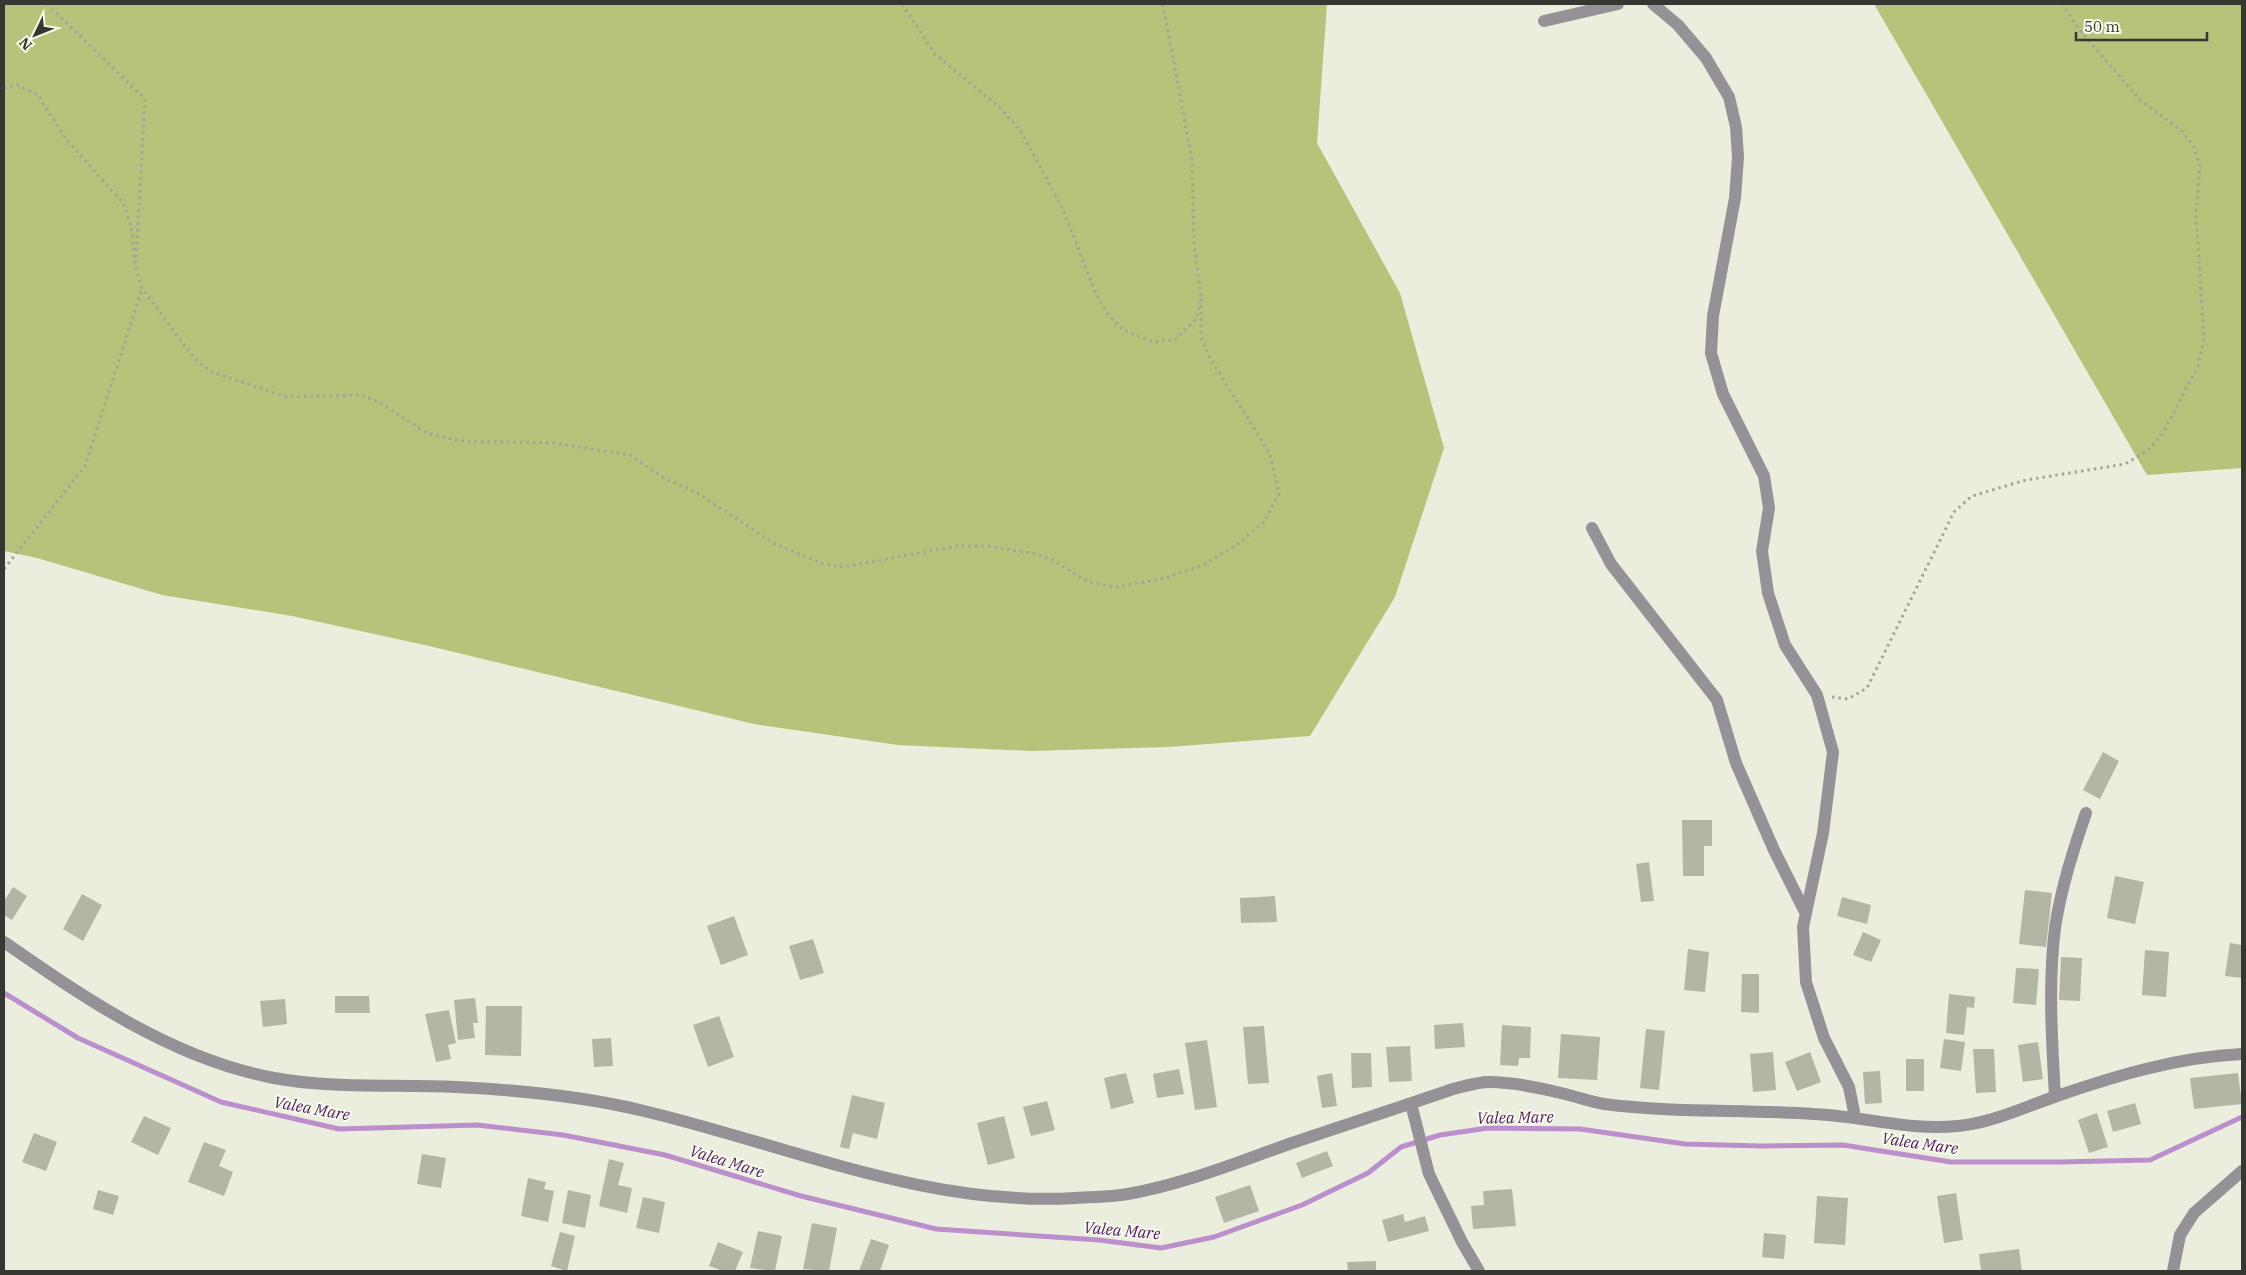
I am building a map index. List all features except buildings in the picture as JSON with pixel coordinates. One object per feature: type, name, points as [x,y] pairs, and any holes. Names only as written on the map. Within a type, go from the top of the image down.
[{"type":"street","points":[[1544,21],[1618,4]]},
{"type":"street","points":[[1653,4],[1678,25],[1706,58],[1729,97],[1736,127],[1738,157],[1735,198],[1713,316],[1712,353],[1723,394],[1764,476],[1769,508],[1762,551],[1768,593],[1784,645],[1817,696],[1833,752],[1823,833],[1803,927],[1806,982],[1824,1038],[1849,1087],[1855,1117]]},
{"type":"street","points":[[1592,528],[1610,564],[1717,700],[1736,763],[1774,850],[1806,914]]},
{"type":"street","points":[[2055,1097],[2052,987],[2055,928],[2067,866],[2086,813]]},
{"type":"street","points":[[4,942],[63,984],[111,1013],[174,1045],[232,1067],[273,1078],[323,1084],[378,1087],[453,1087],[584,1099],[643,1110],[875,1175],[933,1189],[995,1198],[1070,1198],[1126,1194],[1181,1181],[1454,1088],[1488,1082],[1523,1085],[1601,1104],[1674,1111],[1813,1114],[1855,1117],[1885,1124],[1922,1127],[1959,1126],[1999,1117],[2119,1076],[2169,1063],[2205,1056],[2242,1054]]},
{"type":"street","points":[[1411,1104],[1419,1128],[1429,1174],[1462,1242],[1479,1271]]},
{"type":"street","points":[[2173,1271],[2180,1235],[2194,1213],[2242,1171]]},
{"type":"street","points":[[2176,1251],[2184,1271]]},
{"type":"path","points":[[47,4],[145,99],[136,270]]},
{"type":"path","points":[[902,4],[935,54],[999,107],[1020,130],[1062,208],[1096,294],[1107,313],[1124,330],[1153,342],[1176,339],[1196,319],[1201,295]]},
{"type":"path","points":[[4,88],[17,85],[38,95],[66,139],[123,202],[131,226],[136,270],[142,288],[194,358],[212,372],[286,397],[360,395],[379,402],[427,434],[460,441],[553,443],[630,455],[664,478],[696,492],[775,544],[823,564],[843,567],[957,546],[988,546],[1036,554],[1053,560],[1088,582],[1117,587],[1165,578],[1200,566],[1234,547],[1264,522],[1279,494],[1270,454],[1210,358],[1201,337],[1201,295],[1194,246],[1192,160],[1164,4]]},
{"type":"path","points":[[1817,696],[1848,699],[1867,688],[1954,512],[1972,496],[2026,480],[2125,464],[2147,452],[2162,435],[2198,366],[2204,339],[2196,214],[2200,165],[2193,144],[2182,131],[2140,100],[2078,28],[2062,4]]},
{"type":"path","points":[[4,569],[85,466],[142,288]]},
{"type":"green space","points":[[4,4],[1327,4],[1317,143],[1400,293],[1444,448],[1395,597],[1310,736],[1169,747],[1031,751],[898,745],[754,724],[429,646],[292,616],[162,595],[37,558],[4,551]]},
{"type":"green space","points":[[1874,4],[2242,4],[2242,468],[2147,475]]},
{"type":"waterway","name":"Valea Mare","points":[[4,993],[78,1038],[221,1102],[339,1129],[477,1125],[563,1135],[665,1155],[801,1196],[936,1229],[1099,1240],[1161,1248],[1214,1237],[1302,1205],[1368,1173],[1401,1147],[1440,1135],[1488,1128],[1580,1129],[1685,1144],[1761,1146],[1843,1145],[1951,1162],[2059,1162],[2150,1160],[2242,1117]]}]
